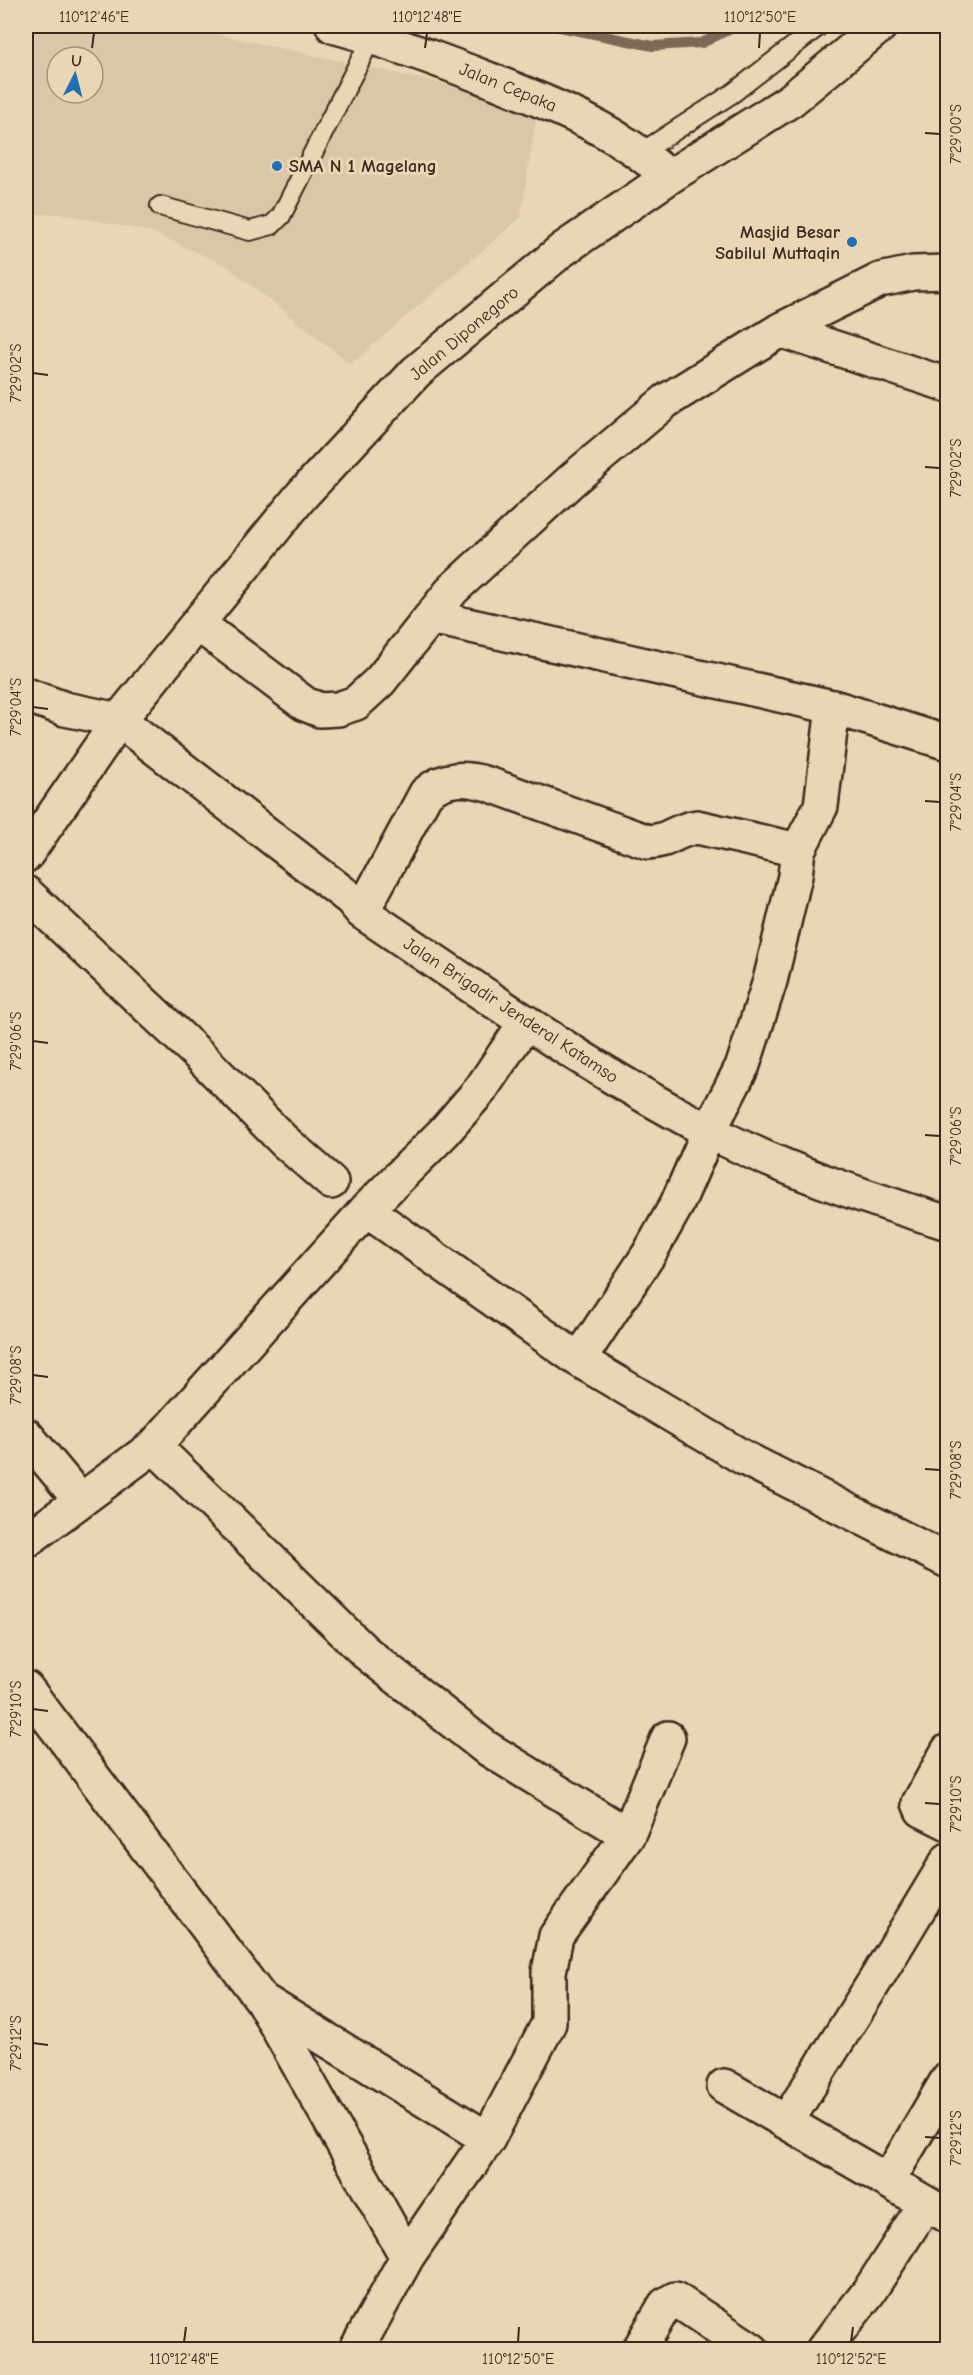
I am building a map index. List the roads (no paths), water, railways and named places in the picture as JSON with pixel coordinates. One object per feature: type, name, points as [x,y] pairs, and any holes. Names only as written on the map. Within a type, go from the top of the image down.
[{"type":"street","name":"Jalan Cepaka","points":[[333,26],[399,44],[574,114],[642,152],[669,177]]},
{"type":"street","name":"Jalan Diponegoro","points":[[26,855],[119,720],[301,496],[416,372],[562,250],[669,177],[791,100],[880,26]]},
{"type":"street","points":[[198,624],[305,704],[320,710],[338,709],[356,703],[380,681],[453,589],[573,479],[666,400],[780,330],[880,280],[913,273],[948,272]]},
{"type":"street","points":[[780,330],[948,385]]},
{"type":"street","points":[[431,617],[833,707],[948,743]]},
{"type":"street","points":[[26,695],[65,710],[119,720]]},
{"type":"street","points":[[579,1360],[649,1254],[678,1204],[709,1131],[743,1065],[770,981],[795,876],[798,850],[821,806],[833,707]]},
{"type":"street","name":"Jalan Brigadir Jenderal Katamso","points":[[119,720],[351,899],[362,912],[590,1065],[709,1131],[840,1190],[948,1223]]},
{"type":"street","points":[[362,912],[426,792],[438,782],[454,779],[471,779],[488,784],[648,842],[671,838],[681,829],[697,827],[798,850]]},
{"type":"street","points":[[26,893],[199,1055],[284,1141],[331,1182]]},
{"type":"street","points":[[26,1541],[154,1446],[366,1209],[444,1132],[481,1089],[526,1022]]},
{"type":"street","points":[[366,1209],[579,1360],[744,1458],[948,1561]]},
{"type":"street","points":[[26,1435],[80,1500]]},
{"type":"street","points":[[154,1446],[365,1652],[485,1747],[628,1835]]},
{"type":"street","points":[[26,1688],[262,2000],[407,2257]]},
{"type":"street","points":[[356,2349],[407,2257],[488,2139],[549,2023],[549,1972],[556,1936],[628,1835],[668,1738]]},
{"type":"street","points":[[948,1751],[919,1803],[922,1810],[948,1823]]},
{"type":"street","points":[[787,2121],[948,1860]]},
{"type":"street","points":[[262,2000],[488,2139]]},
{"type":"street","points":[[888,2181],[948,2079]]},
{"type":"street","points":[[724,2086],[937,2209],[823,2349]]},
{"type":"street","points":[[639,2349],[665,2305],[675,2299],[752,2349]]},
{"type":"lane","points":[[642,152],[733,93],[819,26]]},
{"type":"lane","points":[[160,206],[250,231],[272,225],[281,216],[372,37]]},
{"type":"waterway","points":[[555,26],[653,46],[702,43],[736,26]]},
{"type":"place","name":"SMA N 1 Magelang","points":[[277,166]]},
{"type":"place","name":"Masjid Besar Sabilul Muttaqin","points":[[852,242]]}]
